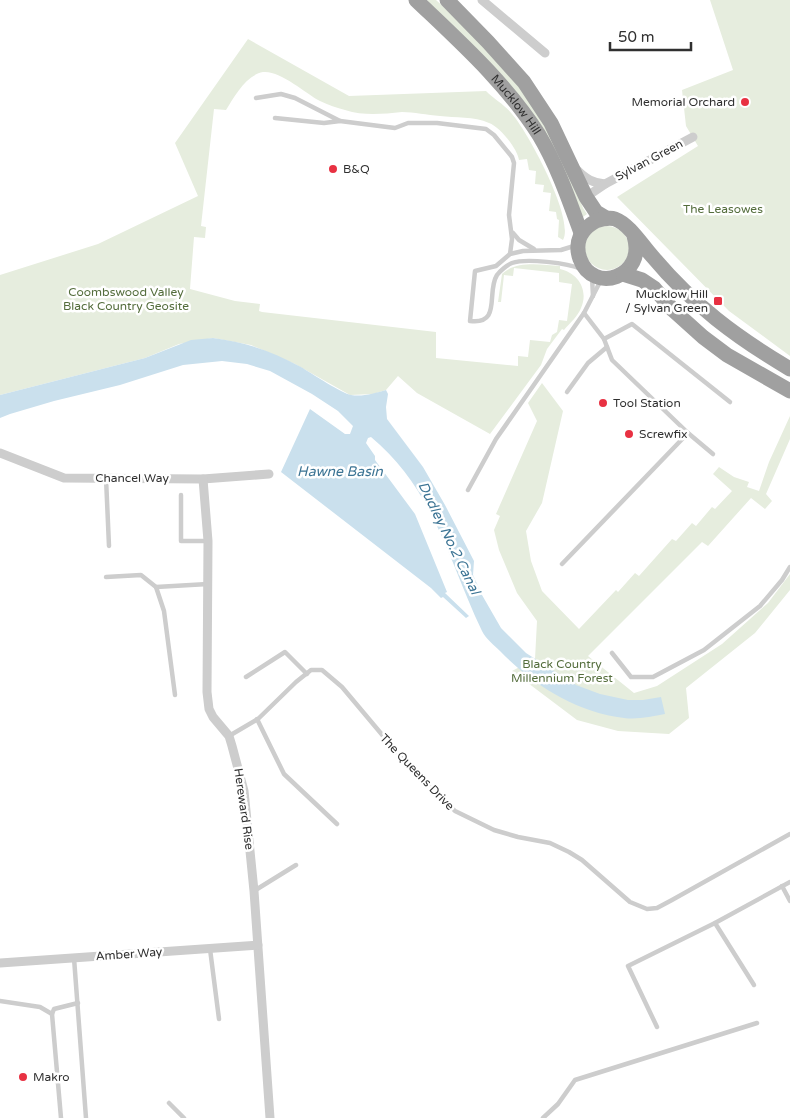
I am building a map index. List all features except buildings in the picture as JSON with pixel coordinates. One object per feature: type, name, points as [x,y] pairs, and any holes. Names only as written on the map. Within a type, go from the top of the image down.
[{"type":"highway","name":"Mucklow Hill","points":[[416,0],[496,78],[520,107],[544,145],[563,186],[580,238],[578,252],[582,262],[596,275]]},
{"type":"highway","name":"Mucklow Hill","points":[[447,0],[524,82],[551,123],[586,197],[596,212],[606,218],[614,219],[624,224],[672,281],[722,325],[790,369]]},
{"type":"highway","points":[[580,238],[587,226],[606,218]]},
{"type":"highway","points":[[596,275],[611,279],[623,274],[634,262],[636,256],[637,243],[634,236]]},
{"type":"highway","points":[[623,274],[642,280],[654,288],[673,310],[703,337],[727,355],[790,391]]},
{"type":"street","points":[[482,0],[545,53]]},
{"type":"street","name":"Sylvan Green","points":[[586,197],[605,184],[693,137]]},
{"type":"street","name":"Sylvan Green","points":[[571,165],[588,180],[605,184]]},
{"type":"street","name":"Chancel Way","points":[[0,453],[64,478],[203,479],[269,474]]},
{"type":"street","name":"Hereward Rise","points":[[203,479],[208,541],[206,692],[209,709],[228,736],[239,767],[244,791],[254,892],[270,1118]]},
{"type":"street","name":"Amber Way","points":[[0,963],[258,945]]},
{"type":"lane","points":[[256,98],[281,94],[295,98],[340,121]]},
{"type":"lane","points":[[275,118],[324,123],[340,121],[395,128],[408,123],[437,123],[490,131],[512,157],[514,163],[509,215],[512,232],[510,254]]},
{"type":"lane","points":[[512,232],[518,240],[536,250]]},
{"type":"lane","points":[[580,238],[575,246],[561,250],[536,250],[510,254],[496,266],[475,271],[470,321],[484,321],[487,318],[492,304],[495,279],[498,274],[512,263],[562,264],[596,275]]},
{"type":"lane","points":[[468,490],[496,439],[584,313],[593,296],[596,275]]},
{"type":"lane","points":[[593,296],[596,275]]},
{"type":"lane","points":[[584,313],[604,339],[612,360],[688,433],[713,454]]},
{"type":"lane","points":[[604,339],[632,324],[730,402]]},
{"type":"lane","points":[[567,392],[588,363],[607,347]]},
{"type":"lane","points":[[562,564],[688,433]]},
{"type":"lane","points":[[106,478],[109,546]]},
{"type":"lane","points":[[181,495],[181,541],[208,541]]},
{"type":"lane","points":[[612,653],[631,677],[654,677],[704,650],[760,606],[782,580],[790,567]]},
{"type":"lane","points":[[106,577],[142,575],[156,587],[164,611],[175,695]]},
{"type":"lane","points":[[156,587],[208,584]]},
{"type":"lane","points":[[228,736],[257,719],[307,674],[285,652],[246,677]]},
{"type":"lane","name":"The Queens Drive","points":[[307,674],[311,670],[322,670],[327,673],[342,687],[405,762],[455,811],[494,830],[550,843],[569,852],[582,860],[630,902],[647,908],[656,908],[672,900],[790,834]]},
{"type":"lane","points":[[257,719],[284,774],[337,824]]},
{"type":"lane","points":[[254,892],[296,865]]},
{"type":"lane","points":[[657,1026],[628,966],[790,882]]},
{"type":"lane","points":[[782,886],[790,901]]},
{"type":"lane","points":[[715,922],[754,985]]},
{"type":"lane","points":[[210,949],[219,1018]]},
{"type":"lane","points":[[74,958],[86,1118]]},
{"type":"lane","points":[[0,1001],[40,1007],[52,1014]]},
{"type":"lane","points":[[61,1118],[52,1014],[54,1009],[78,1003]]},
{"type":"lane","points":[[543,1118],[558,1104],[575,1080],[757,1023]]},
{"type":"lane","points":[[169,1103],[184,1118]]},
{"type":"green space","points":[[427,0],[436,0],[485,45],[532,102],[569,171],[587,214],[583,217],[567,177]]},
{"type":"green space","name":"The Leasowes","points":[[710,0],[790,0],[790,356],[729,311],[617,197],[698,146],[686,126],[682,90],[733,70]]},
{"type":"green space","name":"Coombswood Valley Black Country Geosite","points":[[248,39],[349,96],[486,91],[509,111],[528,138],[556,196],[565,229],[563,240],[558,237],[559,220],[557,219],[556,212],[549,211],[551,193],[543,192],[544,185],[535,184],[536,171],[529,170],[527,159],[519,160],[512,144],[493,125],[471,118],[411,112],[373,114],[352,112],[320,101],[285,78],[270,72],[263,72],[251,77],[246,82],[226,110],[214,109],[201,226],[206,227],[205,238],[194,237],[190,289],[235,301],[260,304],[259,311],[262,312],[436,332],[436,358],[518,366],[518,356],[528,357],[530,340],[550,342],[552,335],[557,332],[559,320],[567,321],[572,284],[559,282],[559,273],[514,268],[513,276],[504,275],[501,302],[498,302],[502,274],[514,267],[522,265],[560,266],[560,269],[577,278],[583,289],[584,295],[581,308],[574,319],[564,330],[562,329],[547,349],[541,365],[490,434],[417,393],[398,376],[386,390],[373,394],[350,395],[295,364],[251,345],[213,338],[179,344],[145,358],[0,395],[0,275],[98,244],[198,196],[175,143]]},
{"type":"green space","points":[[611,226],[623,232],[628,239],[628,257],[623,264],[616,269],[603,270],[595,267],[588,260],[585,244],[588,236],[595,229]]},
{"type":"green space","name":"Black Country Millennium Forest","points":[[542,383],[563,411],[542,503],[526,531],[531,561],[542,591],[579,629],[635,573],[639,576],[672,539],[676,541],[692,523],[696,526],[712,507],[715,509],[732,491],[713,474],[719,467],[734,477],[749,482],[747,487],[759,491],[769,462],[790,416],[790,439],[766,494],[772,501],[765,509],[751,498],[708,546],[702,542],[588,656],[634,693],[657,686],[722,644],[768,603],[790,574],[790,590],[755,633],[686,688],[689,718],[669,734],[618,731],[577,720],[512,671],[535,659],[537,621],[517,593],[499,550],[494,530],[500,516],[496,514],[537,421],[528,403]]},
{"type":"water","points":[[213,338],[236,342],[269,352],[290,361],[347,394],[364,395],[386,390],[388,394],[387,419],[423,467],[445,505],[474,561],[473,575],[482,595],[501,628],[526,653],[576,685],[600,694],[628,700],[661,697],[665,714],[645,718],[629,718],[606,715],[589,710],[541,686],[513,663],[482,631],[438,528],[425,503],[393,457],[371,437],[368,438],[366,443],[375,456],[375,460],[415,514],[447,592],[445,593],[469,616],[466,618],[443,597],[441,598],[431,588],[281,472],[310,409],[345,434],[350,434],[353,426],[338,411],[270,371],[247,364],[222,361],[183,365],[120,385],[54,401],[0,418],[0,395],[145,358],[191,340]]},
{"type":"place","name":"Memorial Orchard","points":[[745,102]]},
{"type":"place","name":"B&Q","points":[[333,169]]},
{"type":"place","name":"Mucklow Hill / Sylvan Green","points":[[718,301]]},
{"type":"place","name":"Tool Station","points":[[603,403]]},
{"type":"place","name":"Screwfix","points":[[629,434]]},
{"type":"place","name":"Makro","points":[[23,1077]]},
{"type":"water label","name":"Hawne Basin","points":[[340,471]]},
{"type":"water label","name":"Dudley No.2 Canal","points":[[449,538]]}]
